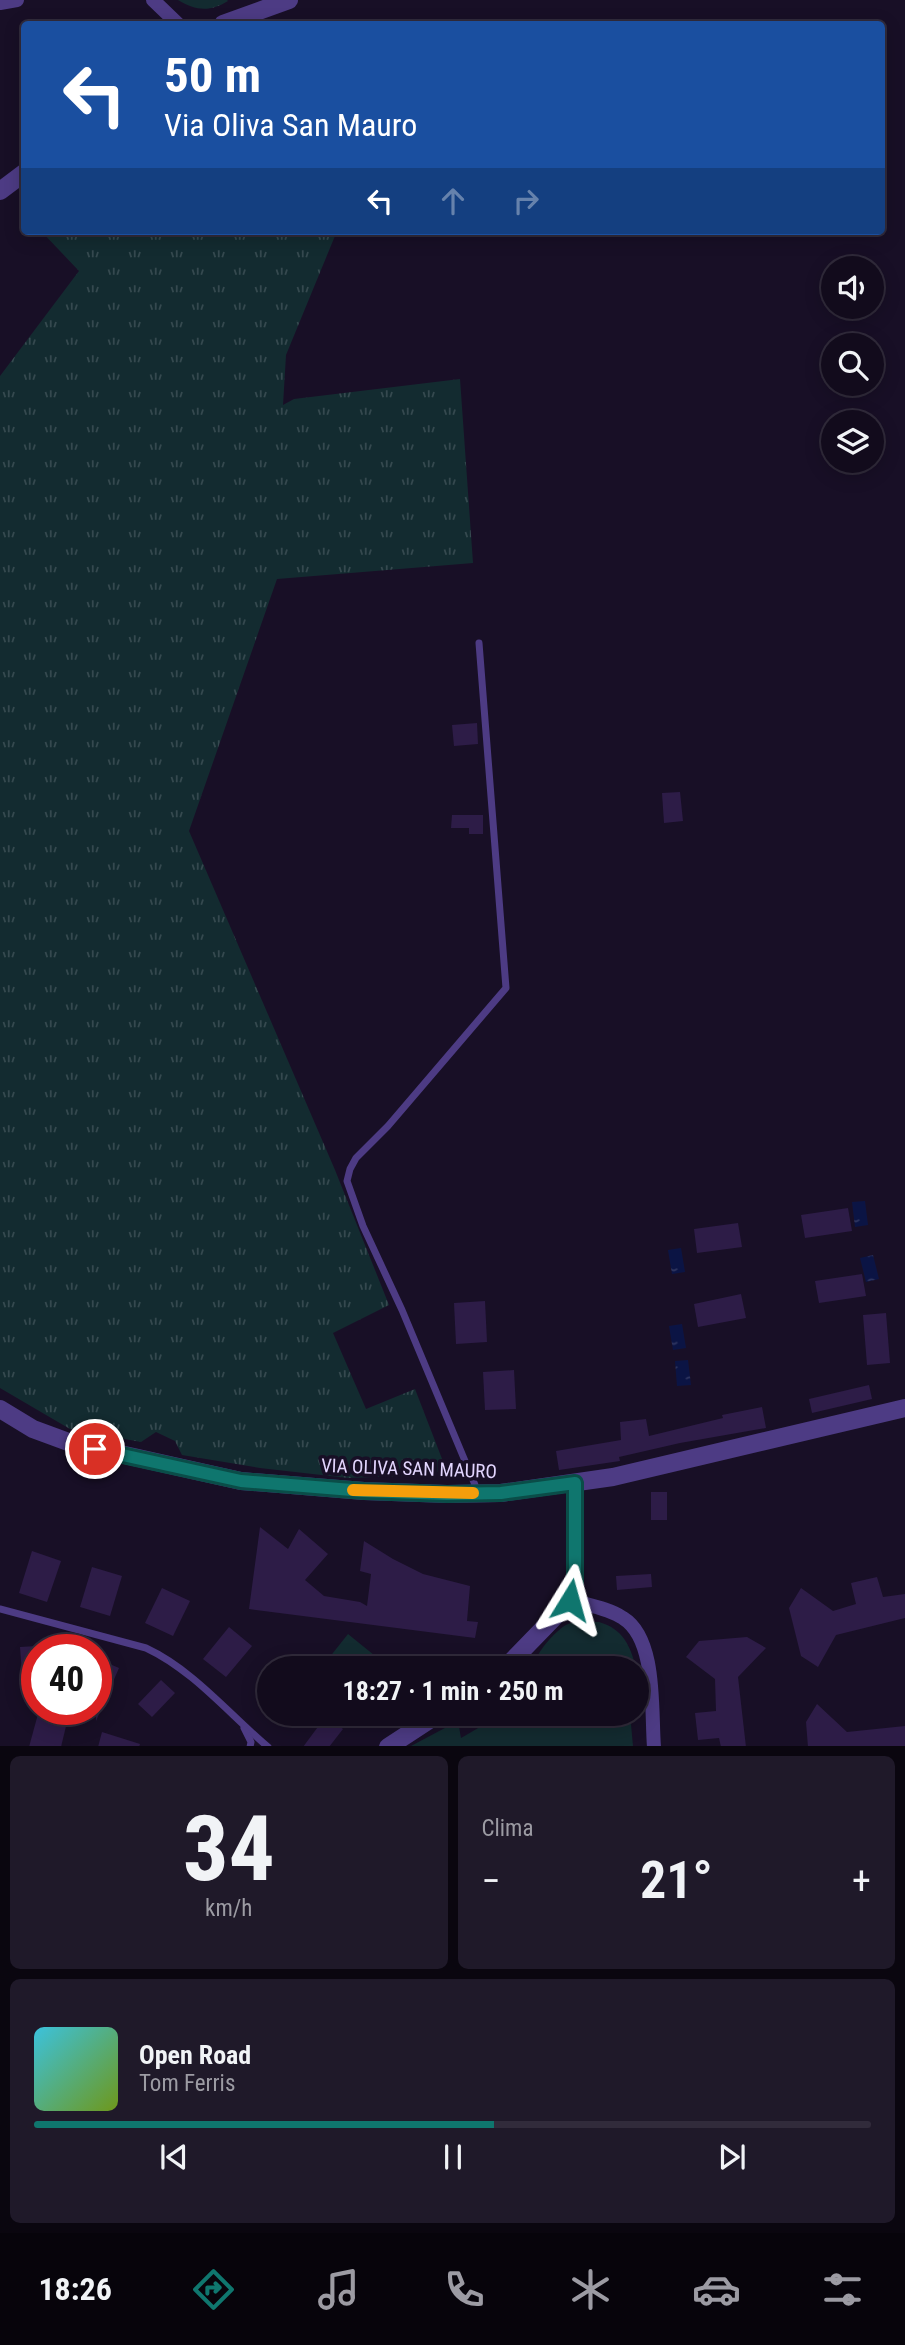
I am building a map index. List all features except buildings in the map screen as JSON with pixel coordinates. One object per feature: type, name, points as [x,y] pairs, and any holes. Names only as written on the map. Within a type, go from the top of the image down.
[{"type":"street","points":[[0,3],[17,0]]},
{"type":"street","points":[[153,0],[175,21]]},
{"type":"street","points":[[231,21],[289,0]]},
{"type":"street","points":[[0,191],[21,175]]},
{"type":"street","name":"VIA OLIVA SAN MAURO","points":[[1,1412],[33,1429],[71,1443],[241,1481],[364,1491],[501,1493],[613,1477],[905,1408]]},
{"type":"street","points":[[516,1656],[570,1600],[575,1582],[575,1483]]},
{"type":"street","points":[[570,1600],[624,1618],[639,1633],[647,1656],[654,1746]]},
{"type":"street","points":[[388,1746],[420,1726]]},
{"type":"lane","points":[[478,1493],[402,1310],[363,1226],[347,1181],[356,1158],[388,1126],[506,988],[480,643]]},
{"type":"lane","points":[[0,1609],[146,1648],[180,1668],[268,1746]]},
{"type":"lane","points":[[241,1722],[251,1742],[250,1746]]},
{"type":"green space","points":[[178,0],[227,0],[228,1],[203,9]]},
{"type":"green space","points":[[45,235],[335,235],[286,355],[283,405],[294,399],[460,379],[473,563],[277,579],[189,831],[335,1170],[389,1305],[333,1333],[366,1409],[415,1389],[444,1464],[435,1475],[348,1478],[260,1468],[182,1455],[175,1441],[156,1432],[141,1442],[70,1429],[0,1388],[0,376],[79,271]]},
{"type":"green space","points":[[599,1622],[614,1629],[624,1639],[632,1656],[538,1656],[554,1635],[566,1625]]},
{"type":"green space","points":[[348,1634],[375,1656],[331,1656]]},
{"type":"green space","points":[[449,1726],[459,1726],[461,1738],[482,1726],[631,1726],[633,1746],[411,1746]]},
{"type":"water","points":[[865,1201],[868,1225],[855,1227],[852,1202]]},
{"type":"water","points":[[681,1248],[685,1272],[672,1274],[668,1250]]},
{"type":"water","points":[[873,1255],[879,1279],[866,1282],[860,1258]]},
{"type":"water","points":[[682,1324],[686,1348],[673,1350],[669,1326]]},
{"type":"water","points":[[688,1360],[691,1385],[677,1386],[675,1361]]},
{"type":"slow traffic","points":[[353,1490],[473,1493]]},
{"type":"route","points":[[95,1449],[241,1481],[364,1491],[501,1493],[575,1483],[575,1582],[570,1600]]}]
